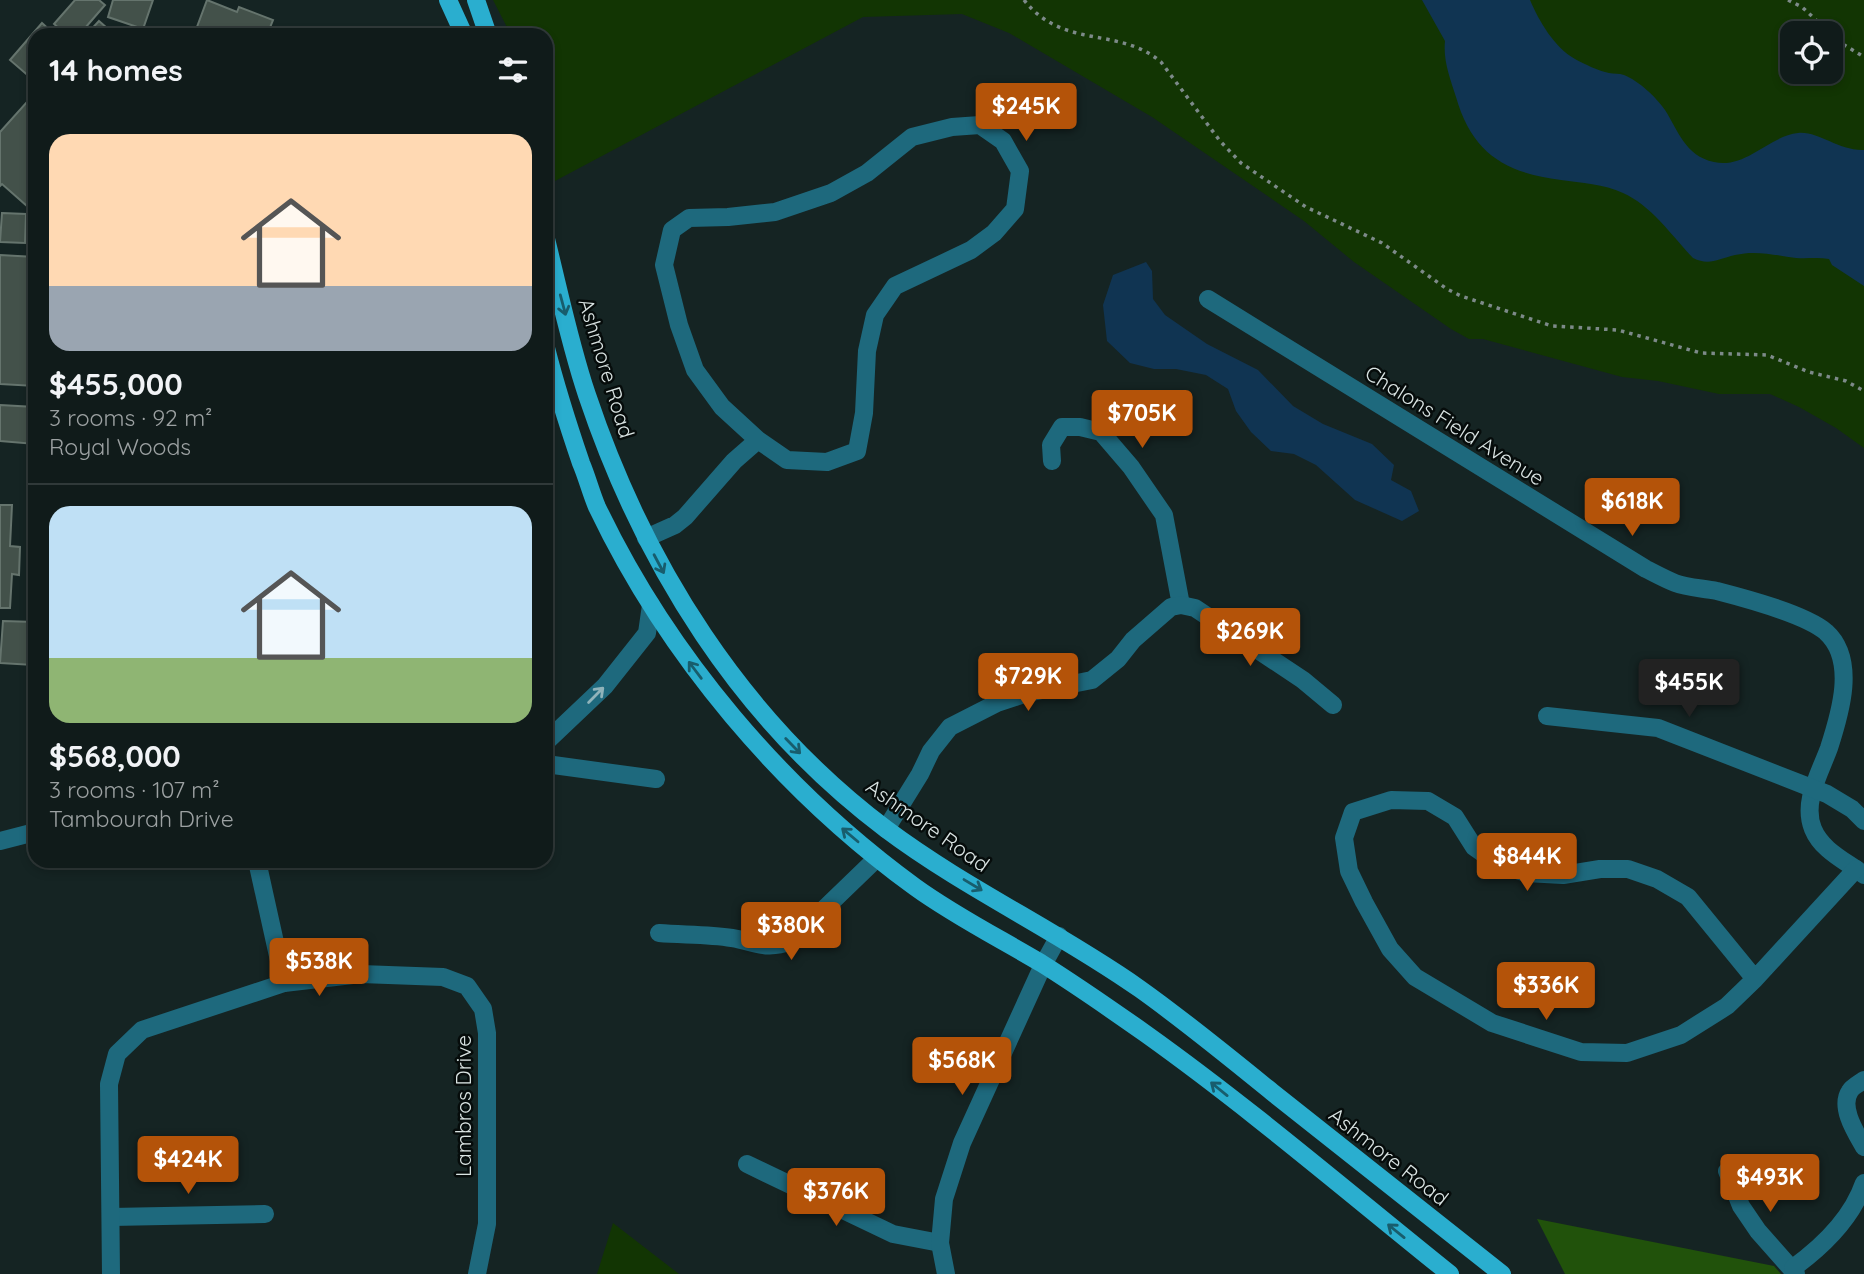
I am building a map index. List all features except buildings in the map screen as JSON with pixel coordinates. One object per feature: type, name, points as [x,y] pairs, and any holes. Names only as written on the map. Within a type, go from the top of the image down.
[{"type":"main road","points":[[448,0],[461,28]]},
{"type":"main road","points":[[476,0],[486,28]]},
{"type":"main road","name":"Ashmore Road","points":[[553,266],[586,394],[656,560],[707,643],[752,701],[811,764],[886,829],[967,882],[1059,936],[1165,1007],[1502,1274]]},
{"type":"main road","points":[[553,377],[559,401],[596,504],[641,589],[695,670],[753,740],[839,826],[877,858],[956,914],[1043,965],[1198,1072],[1450,1274]]},
{"type":"street","points":[[980,125],[1003,141],[1020,172],[1015,209],[994,233],[971,250],[895,286],[875,315],[867,351],[864,413],[857,451],[827,461],[787,460],[758,440],[722,407],[695,370],[679,325],[664,265],[672,230],[689,218],[775,212],[831,193],[867,173],[912,137],[952,127],[980,125]]},
{"type":"street","name":"Chalons Field Avenue","points":[[1208,299],[1646,569],[1677,583],[1718,592],[1806,620],[1827,633],[1842,656],[1843,684],[1839,714],[1813,790],[1810,809],[1813,829],[1825,847],[1860,872]]},
{"type":"street","points":[[1052,461],[1051,445],[1062,427],[1080,427],[1101,432],[1117,449],[1164,515],[1181,605]]},
{"type":"street","points":[[646,538],[675,525],[685,517],[734,461],[758,440]]},
{"type":"street","points":[[553,735],[605,686],[647,633],[652,605]]},
{"type":"street","points":[[886,829],[932,751],[950,727],[1007,699],[1092,680],[1118,659],[1133,640],[1171,607],[1181,605],[1195,608],[1303,680],[1333,705]]},
{"type":"street","points":[[1547,716],[1658,728],[1827,794],[1852,809],[1864,821]]},
{"type":"street","points":[[553,765],[656,779]]},
{"type":"street","points":[[1755,979],[1688,897],[1657,879],[1628,869],[1600,869],[1563,875],[1525,873],[1498,864],[1474,847],[1455,817],[1428,801],[1391,800],[1353,812],[1344,838],[1349,871],[1390,949],[1415,977],[1492,1023],[1581,1052],[1626,1053],[1681,1035],[1727,1006],[1755,979],[1860,872]]},
{"type":"street","points":[[0,841],[28,832]]},
{"type":"street","points":[[659,933],[732,938],[761,946],[777,947],[791,941],[877,858]]},
{"type":"street","points":[[259,868],[284,983]]},
{"type":"street","points":[[946,1274],[940,1243],[944,1199],[962,1143],[1043,965],[1059,936]]},
{"type":"street","name":"Lambros Drive","points":[[111,1274],[109,1084],[117,1054],[142,1030],[284,983],[361,974],[443,977],[467,986],[483,1009],[487,1033],[487,1224],[477,1274]]},
{"type":"street","points":[[1864,1080],[1850,1091],[1846,1103],[1849,1116],[1864,1147]]},
{"type":"street","points":[[747,1164],[893,1234],[940,1243]]},
{"type":"street","points":[[1727,1171],[1741,1206],[1758,1231],[1795,1271],[1830,1236],[1852,1207],[1864,1183]]},
{"type":"street","points":[[111,1217],[265,1214]]},
{"type":"path","points":[[1024,0],[1037,14],[1060,28],[1083,36],[1124,43],[1151,53],[1161,62],[1220,141],[1241,163],[1306,207],[1382,243],[1461,296],[1552,326],[1618,330],[1701,353],[1767,355],[1809,372],[1846,381],[1864,391]]},
{"type":"path","points":[[1788,0],[1802,7],[1817,21]]},
{"type":"path","points":[[1843,45],[1864,57]]},
{"type":"green space","points":[[493,0],[1864,0],[1864,448],[1836,428],[1770,394],[1719,394],[1658,381],[1622,377],[1483,339],[1469,339],[1354,262],[1304,221],[1152,117],[1009,33],[962,14],[863,17],[555,181],[553,28],[507,28]]},
{"type":"green space","points":[[1537,1219],[1774,1266],[1781,1274],[1565,1274]]},
{"type":"green space","points":[[613,1223],[679,1274],[597,1274]]},
{"type":"water","points":[[1422,0],[1530,0],[1543,25],[1560,48],[1587,65],[1624,75],[1641,85],[1665,110],[1689,148],[1704,159],[1726,163],[1737,161],[1787,135],[1798,133],[1864,150],[1864,286],[1832,265],[1829,259],[1750,253],[1714,261],[1693,258],[1652,213],[1623,193],[1600,186],[1523,172],[1494,157],[1471,133],[1463,116],[1448,69],[1445,41]]},
{"type":"water","points":[[1146,262],[1152,271],[1153,299],[1165,315],[1207,344],[1258,370],[1293,406],[1323,424],[1372,444],[1394,465],[1391,480],[1411,491],[1419,511],[1402,521],[1355,500],[1316,465],[1294,454],[1271,451],[1251,432],[1236,411],[1228,389],[1206,375],[1176,369],[1154,369],[1130,363],[1107,341],[1103,305],[1113,275]]}]
